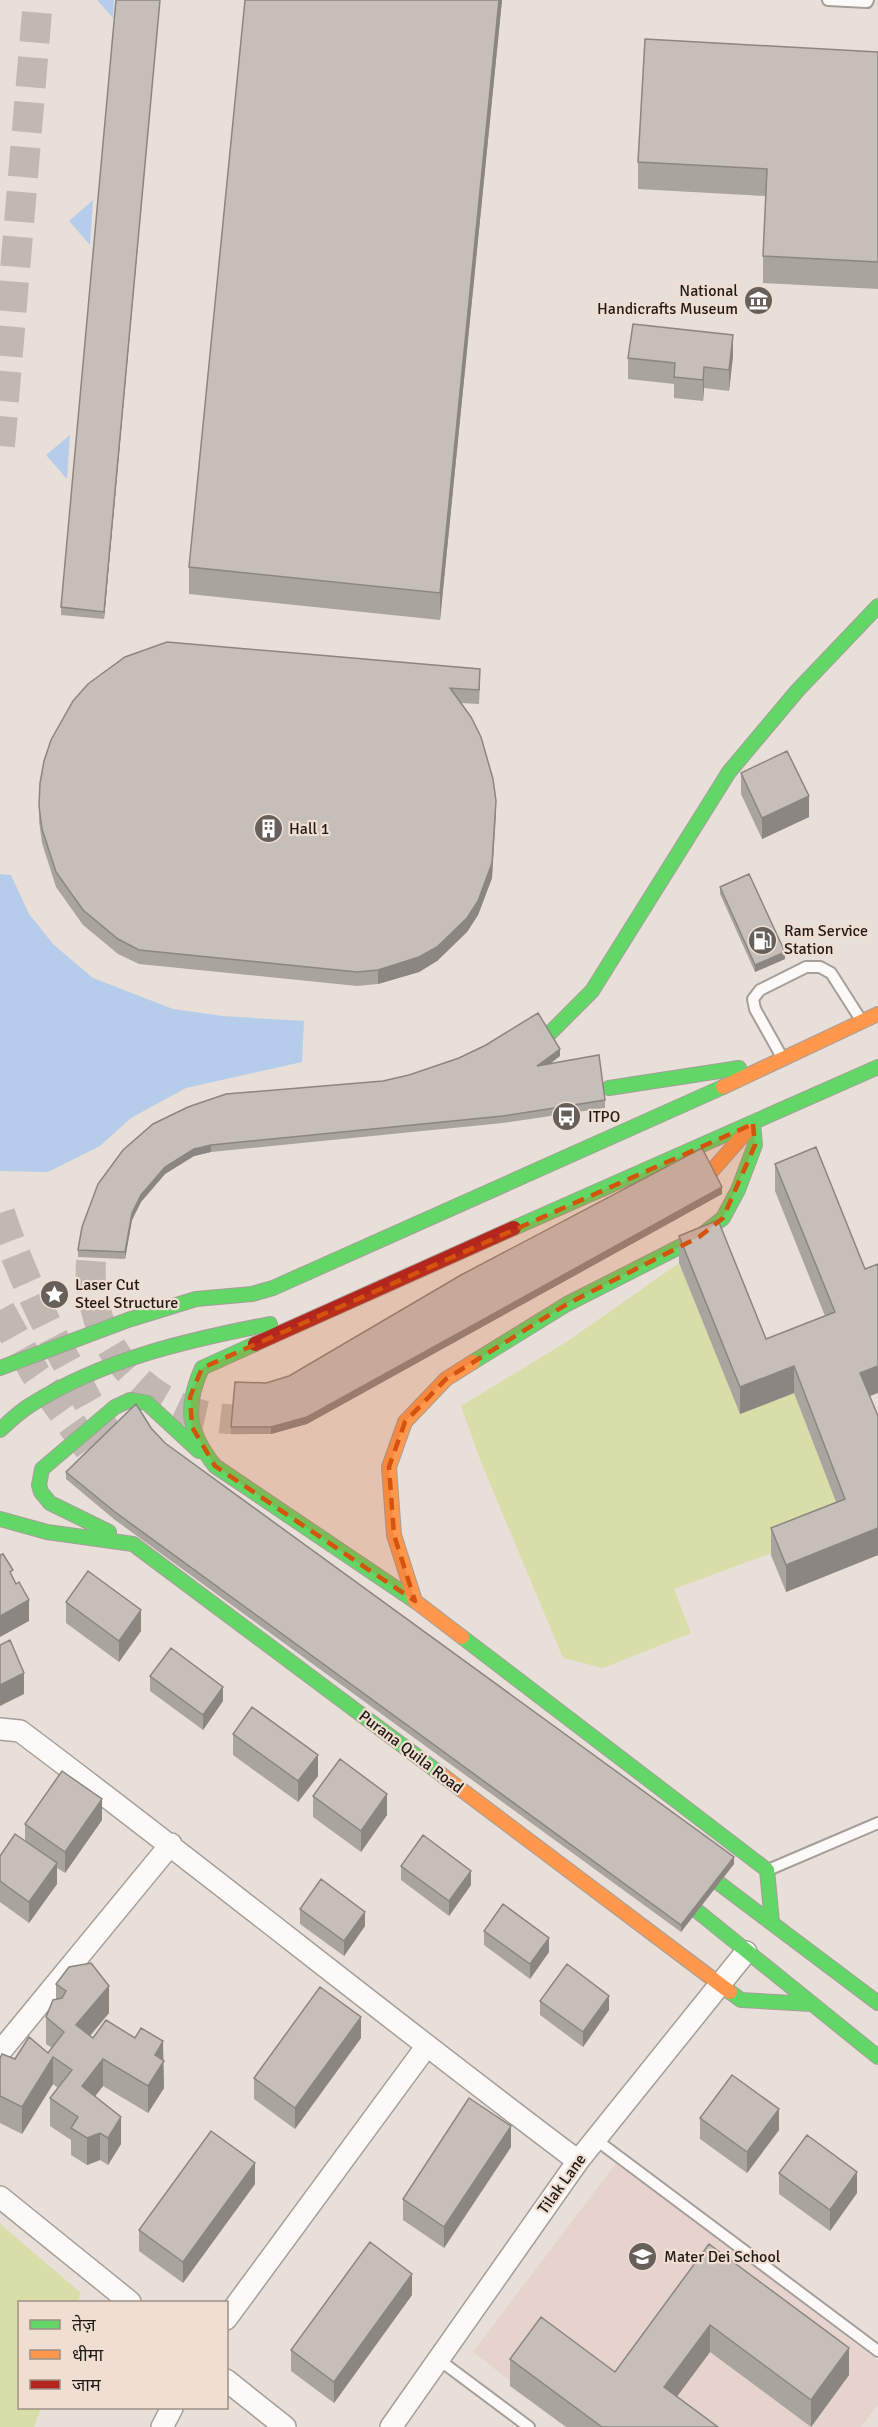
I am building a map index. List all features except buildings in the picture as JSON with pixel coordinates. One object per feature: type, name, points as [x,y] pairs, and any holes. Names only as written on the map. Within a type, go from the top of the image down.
[{"type":"main road","points":[[504,1066],[549,1034],[592,992],[729,772],[797,692],[878,606]]},
{"type":"main road","points":[[0,1368],[128,1320],[196,1299],[252,1294],[273,1288],[780,1061],[878,1014]]},
{"type":"main road","points":[[609,1088],[780,1061]]},
{"type":"main road","points":[[215,1466],[196,1442],[190,1412],[193,1389],[202,1368],[878,1067]]},
{"type":"main road","points":[[709,1174],[753,1124]]},
{"type":"main road","points":[[415,1600],[394,1535],[388,1467],[405,1422],[446,1379],[567,1304],[699,1237],[723,1218],[755,1145],[753,1124]]},
{"type":"main road","points":[[0,1430],[32,1404],[97,1370],[153,1351],[317,1315]]},
{"type":"main road","points":[[133,1544],[50,1503],[41,1492],[39,1485],[42,1469],[120,1402],[135,1399],[152,1407],[215,1466],[415,1600],[767,1870],[772,1922]]},
{"type":"main road","name":"Purana Quila Road","points":[[0,1519],[47,1532],[133,1544],[741,2000],[811,2004]]},
{"type":"main road","points":[[716,1881],[878,2003]]},
{"type":"main road","points":[[696,1910],[878,2057]]},
{"type":"street","points":[[0,1729],[20,1731],[171,1844],[426,2047],[578,2161]]},
{"type":"street","points":[[0,2052],[171,1844]]},
{"type":"street","name":"Tilak Lane","points":[[391,2427],[578,2161],[746,1952]]},
{"type":"street","points":[[228,2316],[426,2047]]},
{"type":"street","points":[[0,2197],[129,2301]]},
{"type":"street","points":[[228,2382],[285,2427]]},
{"type":"street","points":[[162,2427],[171,2409]]},
{"type":"lane","points":[[828,0],[867,2],[868,0]]},
{"type":"lane","points":[[780,1061],[755,1009],[753,999],[760,990],[806,967],[820,967],[831,973],[862,1022]]},
{"type":"lane","points":[[767,1870],[878,1824]]},
{"type":"lane","points":[[595,2139],[878,2351]]},
{"type":"lane","points":[[438,2359],[529,2427]]},
{"type":"highlighted area","points":[[753,1124],[755,1145],[723,1218],[699,1237],[567,1304],[446,1379],[405,1422],[389,1467],[394,1535],[415,1601],[215,1466],[192,1427],[190,1397],[202,1368]]},
{"type":"shaded area","name":"Mater Dei School","points":[[617,2162],[878,2361],[878,2405],[861,2427],[569,2427],[473,2352]]},
{"type":"green space","points":[[679,1263],[740,1414],[794,1393],[845,1526],[674,1589],[691,1633],[603,1668],[563,1658],[481,1462],[461,1406],[568,1341]]},
{"type":"green space","points":[[0,2224],[81,2293],[77,2301],[18,2301],[18,2409],[41,2409],[34,2427],[0,2427]]},
{"type":"water","points":[[97,0],[114,0],[113,18]]},
{"type":"water","points":[[93,200],[90,245],[69,221]]},
{"type":"water","points":[[70,435],[67,479],[46,455]]},
{"type":"water","points":[[0,874],[11,875],[29,914],[54,945],[93,978],[173,1009],[223,1016],[304,1021],[302,1062],[186,1088],[131,1118],[100,1146],[48,1172],[0,1171]]},
{"type":"tunnel","points":[[0,446],[38,0]]},
{"type":"tunnel","points":[[0,1213],[24,1275],[52,1335],[92,1408],[114,1441]]},
{"type":"tunnel","points":[[101,1217],[91,1259],[93,1300],[106,1337],[127,1369],[156,1394],[191,1412],[230,1419],[273,1415]]},
{"type":"tunnel","points":[[0,1310],[35,1373],[95,1457]]},
{"type":"traffic: fast","points":[[517,1057],[549,1034],[592,991],[729,772],[797,691],[878,606]]},
{"type":"traffic: fast","points":[[514,1228],[878,1067]]},
{"type":"traffic: fast","points":[[609,1088],[739,1068]]},
{"type":"traffic: fast","points":[[0,1368],[128,1320],[196,1299],[252,1294],[273,1288],[723,1087]]},
{"type":"traffic: fast","points":[[473,1362],[567,1304],[699,1237],[723,1218],[738,1190],[755,1145],[753,1124]]},
{"type":"traffic: fast","points":[[0,1430],[15,1416],[60,1388],[117,1363],[178,1344],[270,1324]]},
{"type":"traffic: fast","points":[[255,1344],[202,1368],[196,1382],[191,1408],[194,1431],[206,1454],[215,1466],[415,1601]]},
{"type":"traffic: fast","points":[[109,1532],[50,1503],[41,1492],[39,1485],[42,1469],[115,1407],[130,1400],[147,1403],[199,1451]]},
{"type":"traffic: fast","points":[[0,1519],[47,1532],[133,1544],[442,1775]]},
{"type":"traffic: fast","points":[[462,1637],[767,1870],[772,1922]]},
{"type":"traffic: fast","points":[[716,1881],[878,2003]]},
{"type":"traffic: fast","points":[[696,1910],[878,2057]]},
{"type":"traffic: fast","points":[[730,1992],[741,2000],[811,2004]]},
{"type":"traffic: slow","points":[[723,1087],[878,1014]]},
{"type":"traffic: slow","points":[[709,1174],[747,1131]]},
{"type":"traffic: slow","points":[[462,1637],[415,1601],[394,1535],[389,1467],[405,1422],[446,1379],[473,1362]]},
{"type":"traffic: slow","points":[[442,1775],[730,1992]]},
{"type":"traffic: jam","points":[[255,1344],[514,1228]]},
{"type":"place","name":"National Handicrafts Museum","points":[[759,300]]},
{"type":"place","name":"Hall 1","points":[[268,829]]},
{"type":"place","name":"Ram Service Station","points":[[763,940]]},
{"type":"place","name":"ITPO","points":[[567,1117]]},
{"type":"place","name":"Laser Cut Steel Structure","points":[[54,1294]]},
{"type":"place","name":"Mater Dei School","points":[[643,2257]]}]
